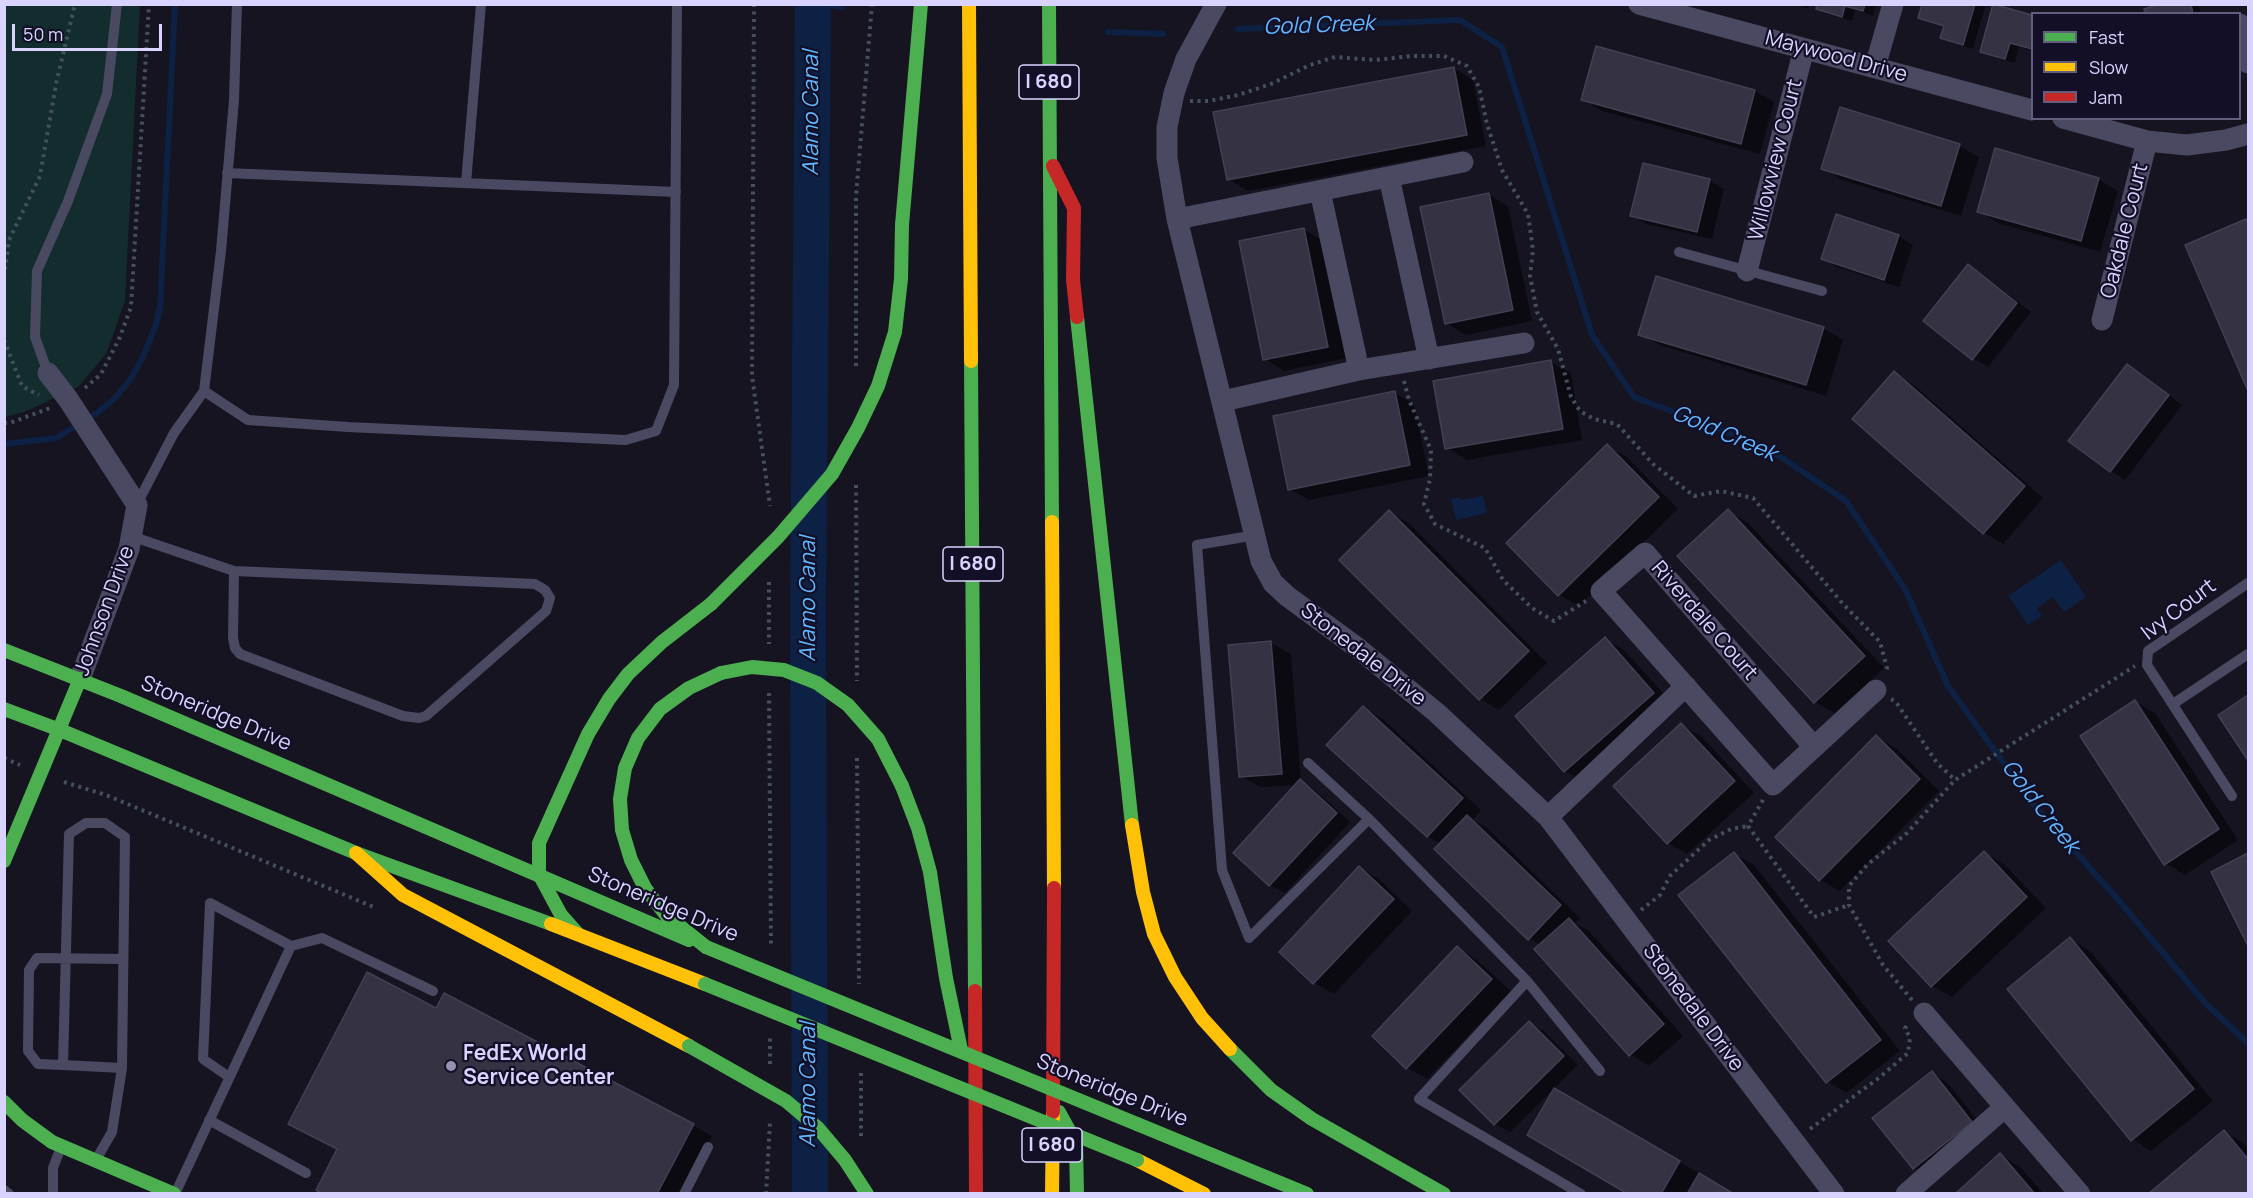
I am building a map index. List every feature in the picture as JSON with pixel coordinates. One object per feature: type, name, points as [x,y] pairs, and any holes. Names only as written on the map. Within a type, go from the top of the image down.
[{"type":"main road","points":[[577,933],[561,915],[539,874],[539,843],[588,734],[609,699],[628,674],[662,642],[711,604],[778,537],[831,474],[858,428],[878,386],[895,332],[901,279],[903,225],[921,4]]},
{"type":"main road","name":"I 680","points":[[969,4],[976,1194]]},
{"type":"main road","name":"I 680","points":[[1049,4],[1054,897],[1052,1194]]},
{"type":"main road","points":[[1050,159],[1074,208],[1073,280],[1086,417],[1134,846],[1154,934],[1175,977],[1202,1018],[1271,1090],[1312,1119],[1444,1194]]},
{"type":"main road","name":"Stoneridge Drive","points":[[4,650],[539,874],[706,947],[1307,1194]]},
{"type":"main road","points":[[706,947],[666,915],[645,888],[631,860],[622,830],[620,799],[625,768],[638,738],[660,709],[689,688],[721,673],[752,667],[784,670],[817,683],[848,705],[878,739],[902,786],[918,828],[930,872],[946,978],[976,1124]]},
{"type":"main road","name":"Johnson Drive","points":[[4,861],[80,680]]},
{"type":"main road","points":[[4,709],[356,853],[577,933],[705,984],[1137,1160],[1204,1194]]},
{"type":"main road","points":[[356,853],[403,895],[689,1046],[753,1081],[794,1108],[818,1128],[832,1144],[867,1194]]},
{"type":"main road","points":[[1051,1097],[1076,1143],[1077,1194]]},
{"type":"main road","points":[[4,1101],[22,1120],[52,1142],[175,1194]]},
{"type":"street","name":"Stonedale Drive","points":[[1216,4],[1186,59],[1172,101],[1167,127],[1167,158],[1177,219],[1261,561],[1274,583],[1437,713],[1548,817],[1834,1194]]},
{"type":"street","name":"Maywood Drive","points":[[1640,4],[2031,110]]},
{"type":"street","points":[[1875,67],[1893,4]]},
{"type":"street","points":[[2241,29],[2248,63]]},
{"type":"street","name":"Willowview Court","points":[[1747,271],[1804,49]]},
{"type":"street","points":[[2070,120],[2147,141],[2187,145],[2226,140],[2248,134]]},
{"type":"street","name":"Oakdale Court","points":[[2102,320],[2147,141]]},
{"type":"street","points":[[1177,219],[1463,162]]},
{"type":"street","points":[[1389,177],[1429,359]]},
{"type":"street","points":[[1320,191],[1359,370]]},
{"type":"street","points":[[1223,401],[1359,370],[1524,343]]},
{"type":"street","points":[[48,373],[59,404],[109,462],[137,505]]},
{"type":"street","name":"Johnson Drive","points":[[80,680],[129,549],[137,505]]},
{"type":"street","name":"Riverdale Court","points":[[1601,591],[1645,553],[1814,747]]},
{"type":"street","points":[[1601,591],[1773,785],[1876,690]]},
{"type":"street","points":[[1548,817],[1686,686]]},
{"type":"street","points":[[1924,1013],[2080,1194]]},
{"type":"street","points":[[1906,1194],[2005,1107]]},
{"type":"lane","points":[[48,373],[35,337],[38,271],[68,201],[107,94],[117,4]]},
{"type":"lane","points":[[137,505],[174,433],[204,391],[221,251],[234,100],[237,4]]},
{"type":"lane","points":[[466,183],[481,4]]},
{"type":"lane","points":[[204,391],[248,420],[359,428],[626,440],[656,431],[674,385],[677,4]]},
{"type":"lane","points":[[227,173],[676,192]]},
{"type":"lane","points":[[1679,252],[1822,291]]},
{"type":"lane","points":[[131,536],[234,571],[535,584],[545,590],[550,598],[546,611],[426,716],[419,718],[403,716],[240,654],[235,648],[233,638],[234,571]]},
{"type":"lane","points":[[1256,536],[1197,545],[1222,870],[1249,938],[1369,819]]},
{"type":"lane","name":"Ivy Court","points":[[2232,796],[2147,665],[2148,651],[2248,583]]},
{"type":"lane","points":[[2173,704],[2248,654]]},
{"type":"lane","points":[[1308,763],[1369,819],[1527,981],[1600,1071]]},
{"type":"lane","points":[[63,1065],[69,834],[87,823],[105,823],[125,837],[122,1068],[112,1132],[96,1161]]},
{"type":"lane","points":[[229,1077],[203,1059],[210,903],[291,946],[322,938],[433,992]]},
{"type":"lane","points":[[175,1194],[291,946]]},
{"type":"lane","points":[[122,1068],[38,1064],[28,1051],[29,970],[38,958],[123,959]]},
{"type":"lane","points":[[1527,981],[1419,1099],[1581,1194]]},
{"type":"lane","points":[[209,1120],[306,1173]]},
{"type":"lane","points":[[53,1194],[53,1168],[62,1146]]},
{"type":"lane","points":[[684,1194],[708,1147]]},
{"type":"lane","points":[[4,1190],[9,1194]]},
{"type":"path","points":[[4,278],[9,240],[40,176],[75,4]]},
{"type":"path","points":[[4,423],[10,423],[59,404],[84,389],[101,374],[120,337],[131,307],[149,4]]},
{"type":"path","points":[[754,4],[752,376],[770,512]]},
{"type":"path","points":[[856,375],[856,196],[872,4]]},
{"type":"path","points":[[1172,101],[1209,101],[1238,94],[1271,84],[1310,65],[1335,57],[1375,60],[1411,56],[1443,56],[1467,66],[1479,87],[1487,124],[1502,170],[1528,214],[1533,250],[1530,276],[1537,312],[1558,349],[1570,397],[1580,411],[1594,418],[1617,424],[1653,464],[1694,496],[1721,491],[1753,498],[1843,604],[1880,642],[1887,668],[1876,690],[1896,702],[1937,763],[1956,780]]},
{"type":"path","points":[[4,340],[22,387],[42,396]]},
{"type":"path","points":[[1400,363],[1409,400],[1431,450],[1430,479],[1424,504],[1435,524],[1485,548],[1503,580],[1532,608],[1554,621],[1601,591]]},
{"type":"path","points":[[856,476],[857,692]]},
{"type":"path","points":[[769,570],[769,653]]},
{"type":"path","points":[[1794,1141],[1880,1077],[1908,1053],[1910,1038],[1905,1028],[1924,1013],[1883,965],[1849,905],[1849,886],[1868,865],[1907,833],[1956,780],[2132,666],[2147,665]]},
{"type":"path","points":[[769,689],[771,952]]},
{"type":"path","points":[[857,747],[860,987]]},
{"type":"path","points":[[1629,923],[1660,895],[1670,876],[1709,840],[1731,829],[1748,826],[1773,785]]},
{"type":"path","points":[[84,788],[215,839],[383,911]]},
{"type":"path","points":[[1748,826],[1814,917],[1849,905]]},
{"type":"path","points":[[770,1034],[770,1070]]},
{"type":"path","points":[[861,1065],[861,1150]]},
{"type":"path","points":[[766,1194],[770,1117]]},
{"type":"green space","points":[[5,5],[140,5],[125,301],[106,354],[79,386],[27,411],[5,417]]},
{"type":"water","points":[[1483,496],[1487,513],[1456,520],[1451,499],[1460,497],[1461,500]]},
{"type":"water","points":[[2061,560],[2086,597],[2064,612],[2053,597],[2037,608],[2042,616],[2028,625],[2008,596]]},
{"type":"building","points":[[1817,4],[1865,4],[1863,11],[1845,6],[1842,17],[1816,9]]},
{"type":"building","points":[[1922,4],[1975,4],[1963,45],[1940,38],[1944,26],[1918,18]]},
{"type":"building","points":[[1993,4],[2031,15],[2031,49],[2010,43],[2005,59],[1980,52]]},
{"type":"building","points":[[2160,4],[2191,4],[2193,12],[2145,12],[2144,9]]},
{"type":"building","points":[[1596,46],[1755,90],[1741,144],[1581,100]]},
{"type":"building","points":[[1454,67],[1467,135],[1227,180],[1213,112]]},
{"type":"building","points":[[1840,107],[1960,144],[1941,206],[1821,169]]},
{"type":"building","points":[[1995,148],[2099,178],[2081,241],[1977,212]]},
{"type":"building","points":[[1643,163],[1710,179],[1697,232],[1630,216]]},
{"type":"building","points":[[1489,193],[1513,310],[1445,324],[1420,207]]},
{"type":"building","points":[[1836,214],[1899,235],[1884,280],[1821,259]]},
{"type":"building","points":[[2246,219],[2248,225],[2248,391],[2185,245]]},
{"type":"building","points":[[1304,228],[1328,347],[1263,360],[1239,241]]},
{"type":"building","points":[[1968,264],[2017,303],[1972,360],[1923,321]]},
{"type":"building","points":[[1656,276],[1824,327],[1806,385],[1638,335]]},
{"type":"building","points":[[1551,360],[1563,429],[1445,449],[1433,381]]},
{"type":"building","points":[[2127,364],[2169,395],[2110,472],[2068,441]]},
{"type":"building","points":[[1894,371],[2025,486],[1983,534],[1852,419]]},
{"type":"building","points":[[1395,391],[1410,465],[1288,490],[1273,416]]},
{"type":"building","points":[[1607,444],[1659,497],[1558,596],[1506,543]]},
{"type":"building","points":[[1728,509],[1865,656],[1814,703],[1677,556]]},
{"type":"building","points":[[1389,510],[1529,651],[1479,700],[1339,560]]},
{"type":"building","points":[[1605,637],[1654,693],[1564,772],[1515,716]]},
{"type":"building","points":[[1271,641],[1282,774],[1239,777],[1228,645]]},
{"type":"building","points":[[2248,695],[2248,758],[2247,759],[2218,715]]},
{"type":"building","points":[[2135,700],[2219,829],[2164,865],[2080,736]]},
{"type":"building","points":[[1363,706],[1463,798],[1427,837],[1326,745]]},
{"type":"building","points":[[1681,723],[1735,781],[1667,844],[1613,786]]},
{"type":"building","points":[[1876,735],[1920,779],[1819,881],[1775,837]]},
{"type":"building","points":[[1300,779],[1337,813],[1269,886],[1233,853]]},
{"type":"building","points":[[1467,815],[1561,905],[1528,940],[1434,849]]},
{"type":"building","points":[[1984,851],[2027,897],[1931,987],[1888,941]]},
{"type":"building","points":[[1734,852],[1881,1040],[1826,1083],[1678,895]]},
{"type":"building","points":[[2248,853],[2248,946],[2211,872]]},
{"type":"building","points":[[1359,866],[1394,899],[1313,984],[1279,952]]},
{"type":"building","points":[[1569,918],[1664,1024],[1629,1056],[1534,949]]},
{"type":"building","points":[[2070,937],[2194,1089],[2131,1141],[2007,989]]},
{"type":"building","points":[[1457,946],[1492,979],[1406,1069],[1372,1036]]},
{"type":"building","name":"FedEx World Service Center","points":[[367,972],[436,1008],[444,993],[694,1124],[657,1194],[323,1194],[316,1190],[337,1149],[288,1124]]},
{"type":"building","points":[[1529,1021],[1564,1056],[1494,1125],[1459,1090]]},
{"type":"building","points":[[1932,1071],[1972,1122],[1913,1169],[1872,1118]]},
{"type":"building","points":[[1554,1088],[1680,1161],[1661,1194],[1628,1194],[1527,1135]]},
{"type":"building","points":[[2224,1130],[2248,1159],[2248,1194],[2148,1194]]},
{"type":"building","points":[[2000,1153],[2035,1194],[1955,1194]]},
{"type":"building","points":[[1699,1173],[1734,1194],[1687,1194]]},
{"type":"waterway","points":[[4,444],[56,438],[97,413],[115,398],[130,380],[142,359],[156,325],[160,307],[175,4]]},
{"type":"waterway","name":"Alamo Canal","points":[[810,1194],[808,615],[813,4]]},
{"type":"waterway","name":"Gold Creek","points":[[820,4],[842,7]]},
{"type":"waterway","name":"Gold Creek","points":[[1238,29],[1460,20],[1502,47],[1592,335],[1634,397],[1766,447],[1846,501],[1905,589],[1948,686],[2034,805],[2206,1004],[2248,1043]]},
{"type":"waterway","name":"Gold Creek","points":[[1108,32],[1163,34]]},
{"type":"traffic: fast","points":[[902,225],[921,4]]},
{"type":"traffic: fast","points":[[1049,4],[1052,522]]},
{"type":"traffic: fast","points":[[711,604],[778,537],[832,474],[858,428],[878,386],[895,332],[901,279],[902,225]]},
{"type":"traffic: fast","points":[[1077,317],[1132,825]]},
{"type":"traffic: fast","points":[[971,361],[975,991]]},
{"type":"traffic: fast","points":[[577,933],[561,915],[539,874],[539,843],[588,734],[609,699],[628,674],[662,642],[711,604]]},
{"type":"traffic: fast","points":[[4,650],[121,696],[689,940]]},
{"type":"traffic: fast","points":[[721,673],[752,667],[784,670],[817,683],[848,705],[878,739],[902,786]]},
{"type":"traffic: fast","points":[[706,947],[666,915],[645,888],[631,860],[622,830],[620,799],[625,768],[638,738],[660,709],[689,688],[721,673]]},
{"type":"traffic: fast","points":[[4,861],[80,679]]},
{"type":"traffic: fast","points":[[4,709],[356,853],[551,924]]},
{"type":"traffic: fast","points":[[902,786],[918,828],[930,872],[946,978],[961,1050]]},
{"type":"traffic: fast","points":[[706,947],[1137,1124]]},
{"type":"traffic: fast","points":[[705,984],[1137,1160]]},
{"type":"traffic: fast","points":[[689,1046],[786,1101],[818,1128],[845,1160],[867,1194]]},
{"type":"traffic: fast","points":[[1230,1049],[1271,1090],[1312,1119],[1444,1194]]},
{"type":"traffic: fast","points":[[4,1102],[22,1120],[52,1142],[174,1194]]},
{"type":"traffic: fast","points":[[1059,1112],[1076,1143],[1077,1194]]},
{"type":"traffic: fast","points":[[1137,1124],[1307,1194]]},
{"type":"traffic: slow","points":[[969,4],[971,361]]},
{"type":"traffic: slow","points":[[1052,522],[1054,888]]},
{"type":"traffic: slow","points":[[1132,825],[1143,892],[1154,934],[1175,977],[1202,1018],[1230,1049]]},
{"type":"traffic: slow","points":[[356,853],[403,895],[689,1046]]},
{"type":"traffic: slow","points":[[551,924],[705,984]]},
{"type":"traffic: slow","points":[[1052,1194],[1053,1112]]},
{"type":"traffic: slow","points":[[1137,1160],[1204,1194]]},
{"type":"traffic: jam","points":[[1053,166],[1074,208],[1073,280],[1077,317]]},
{"type":"traffic: jam","points":[[1053,1112],[1054,888]]},
{"type":"traffic: jam","points":[[975,991],[976,1194]]},
{"type":"place","name":"FedEx World Service Center","points":[[451,1066]]}]
